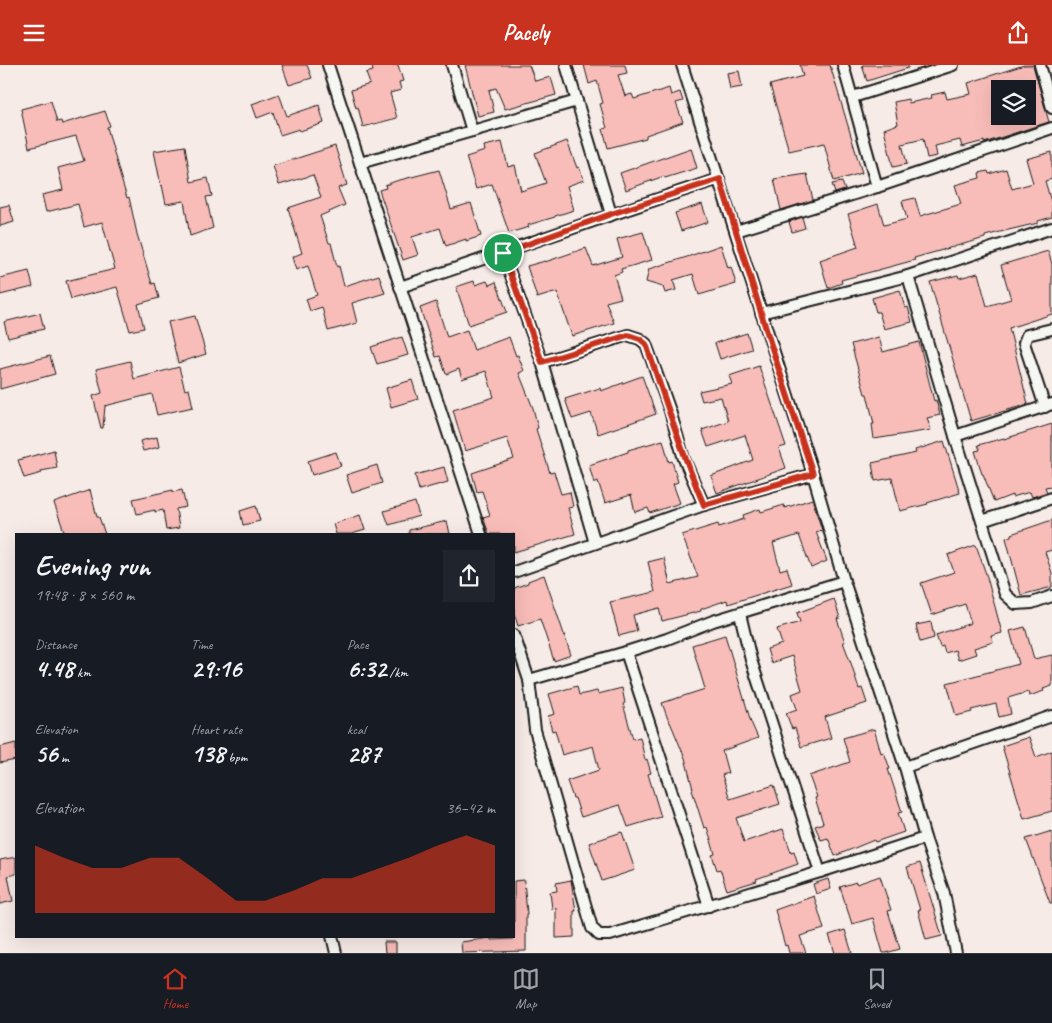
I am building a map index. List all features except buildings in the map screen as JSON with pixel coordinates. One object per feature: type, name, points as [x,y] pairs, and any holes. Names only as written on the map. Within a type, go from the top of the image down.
[{"type":"street","points":[[328,65],[481,533]]},
{"type":"street","points":[[452,65],[472,131]]},
{"type":"street","points":[[566,65],[611,214]]},
{"type":"street","points":[[682,65],[720,179],[813,474],[844,581],[944,893],[956,953]]},
{"type":"street","points":[[844,65],[877,187]]},
{"type":"street","points":[[853,97],[953,65]]},
{"type":"street","points":[[1040,65],[1052,108]]},
{"type":"street","points":[[360,163],[577,101]]},
{"type":"street","points":[[736,231],[877,187],[1052,128]]},
{"type":"street","points":[[400,287],[503,253],[611,214],[720,179]]},
{"type":"street","points":[[761,313],[908,276],[1052,228]]},
{"type":"street","points":[[503,253],[542,362],[594,543]]},
{"type":"street","points":[[908,276],[955,436],[1005,594],[1016,604],[1032,603],[1052,596]]},
{"type":"street","points":[[955,436],[1048,405],[1024,343],[1028,335],[1052,329]]},
{"type":"street","points":[[542,362],[628,335],[640,339],[646,344],[670,411],[684,459],[704,505]]},
{"type":"street","points":[[515,572],[704,505],[813,474]]},
{"type":"street","points":[[982,521],[1052,498]]},
{"type":"street","points":[[529,680],[626,652],[667,639],[713,621],[844,581]]},
{"type":"street","points":[[740,614],[751,660],[820,873]]},
{"type":"street","points":[[515,638],[529,680],[535,730],[592,928],[599,935],[610,935],[820,873],[925,838]]},
{"type":"street","points":[[626,652],[709,906]]},
{"type":"street","points":[[905,767],[1052,716]]},
{"type":"street","points":[[332,938],[336,953]]},
{"type":"route","points":[[720,179],[813,474],[704,505],[684,459],[670,411],[646,344],[640,339],[628,335],[542,362],[503,253],[611,214],[720,179]]}]
